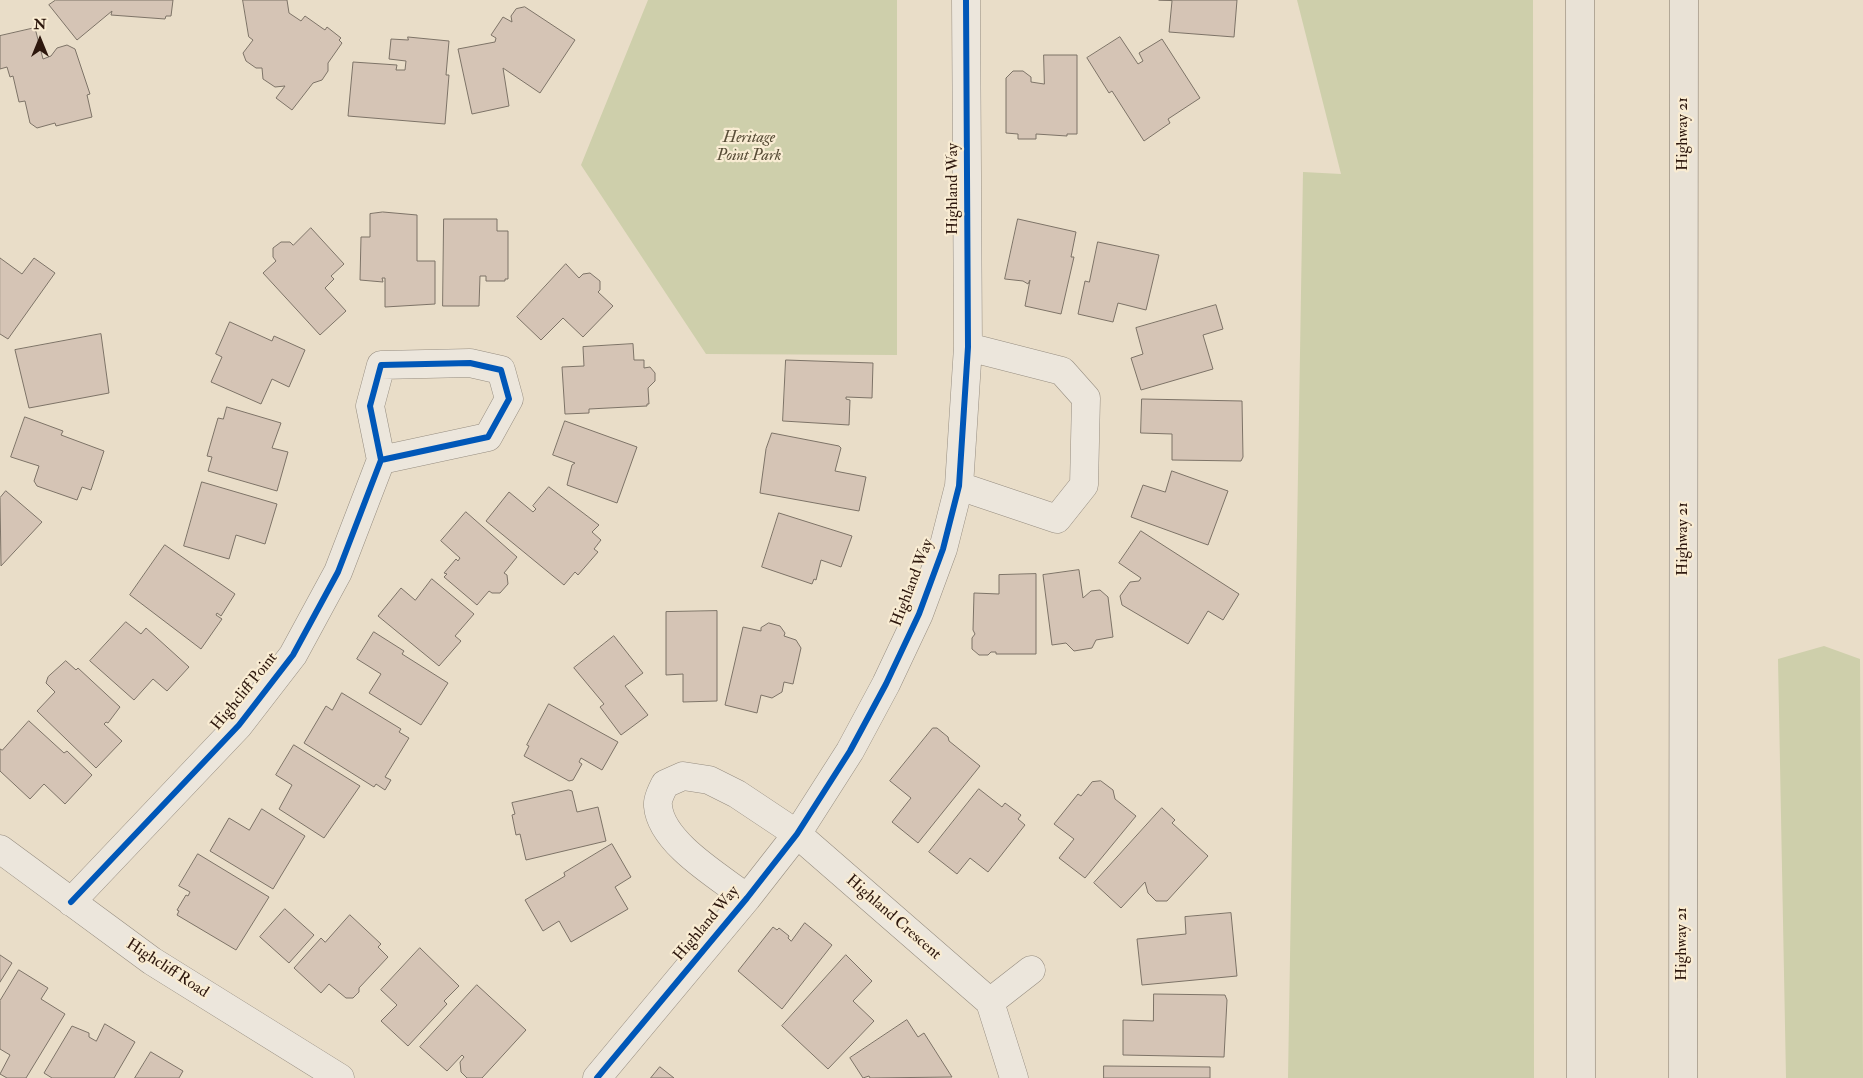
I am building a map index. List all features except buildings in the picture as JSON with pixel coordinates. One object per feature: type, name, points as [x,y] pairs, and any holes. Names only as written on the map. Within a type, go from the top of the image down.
[{"type":"main road","points":[[1580,0],[1581,1078]]},
{"type":"main road","name":"Highway 21","points":[[1683,1078],[1684,0]]},
{"type":"street","name":"Highland Way","points":[[597,1078],[747,898],[797,834],[850,751],[886,684],[918,614],[942,549],[959,486],[968,348],[966,0]]},
{"type":"street","points":[[959,486],[1058,518],[1084,485],[1086,398],[1062,372],[968,348]]},
{"type":"street","points":[[470,363],[501,370],[509,399],[488,437],[381,460],[370,406],[381,365],[470,363]]},
{"type":"street","name":"Highcliff Point","points":[[71,902],[239,725],[293,655],[338,572],[381,460]]},
{"type":"street","name":"Highland Way","points":[[747,898],[690,854],[666,830],[658,805],[664,784],[683,776],[709,780],[737,794],[797,834]]},
{"type":"street","name":"Highland Crescent","points":[[797,834],[990,1002]]},
{"type":"street","name":"Highcliff Road","points":[[0,850],[152,961],[340,1078]]},
{"type":"street","points":[[1014,1078],[990,1002],[1031,970]]},
{"type":"green space","name":"Heritage Point Park","points":[[648,0],[897,0],[897,355],[706,354],[581,165]]},
{"type":"green space","points":[[1297,0],[1533,0],[1534,1078],[1288,1078],[1303,172],[1341,174]]},
{"type":"green space","points":[[1824,646],[1860,659],[1863,1078],[1786,1078],[1778,659]]},
{"type":"cycle path","points":[[597,1078],[747,898],[797,834],[850,751],[886,684],[919,614],[943,549],[959,486],[968,347],[966,0]]},
{"type":"cycle path","points":[[71,902],[239,725],[293,655],[338,572],[381,460],[370,406],[381,365],[470,363],[501,370],[509,399],[488,437],[381,460]]}]
